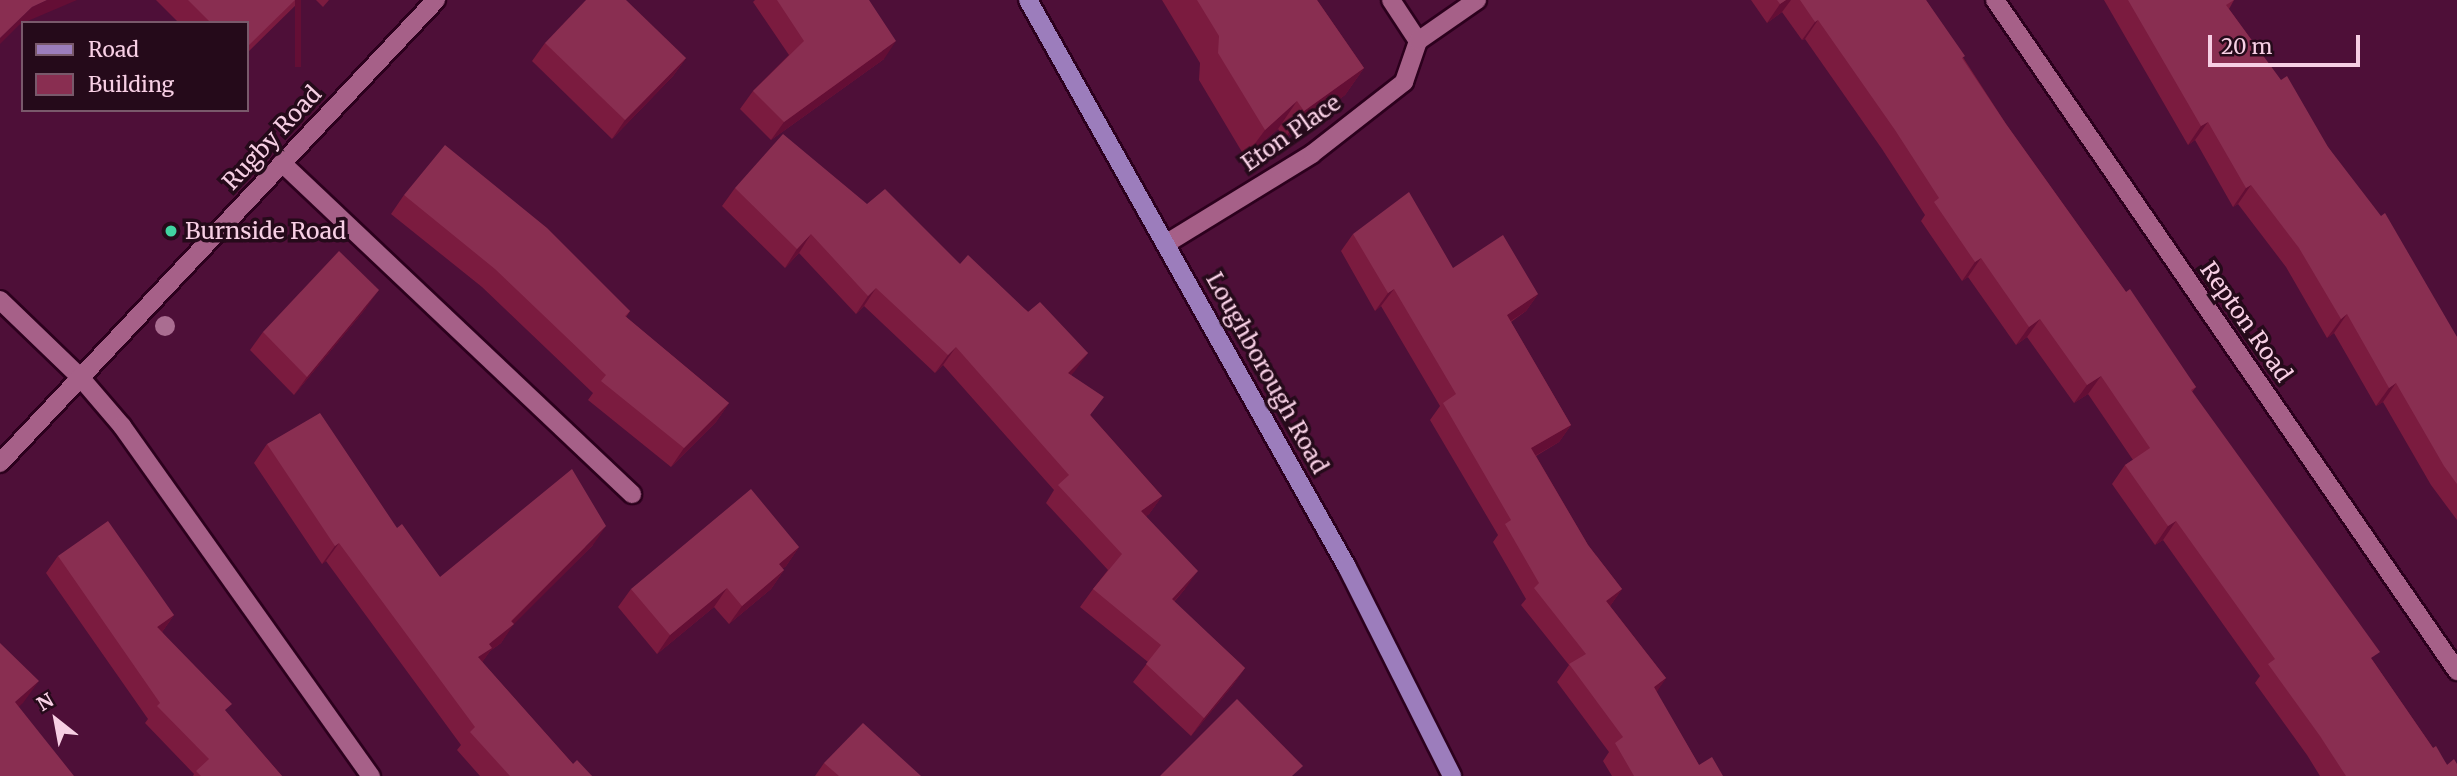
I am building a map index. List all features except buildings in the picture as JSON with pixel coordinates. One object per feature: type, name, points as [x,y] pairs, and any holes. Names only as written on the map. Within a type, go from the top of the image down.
[{"type":"main road","name":"Loughborough Road","points":[[1028,0],[1347,567],[1452,776]]},
{"type":"street","name":"Rugby Road","points":[[0,463],[436,0]]},
{"type":"street","points":[[1391,0],[1418,41],[1477,0]]},
{"type":"street","name":"Repton Road","points":[[1995,0],[2457,671]]},
{"type":"street","name":"Eton Place","points":[[1167,243],[1312,154],[1404,82],[1418,41]]},
{"type":"street","points":[[282,163],[632,494]]},
{"type":"street","points":[[0,300],[80,377],[122,426],[371,776]]},
{"type":"place","name":"Burnside Road","points":[[171,231]]}]
